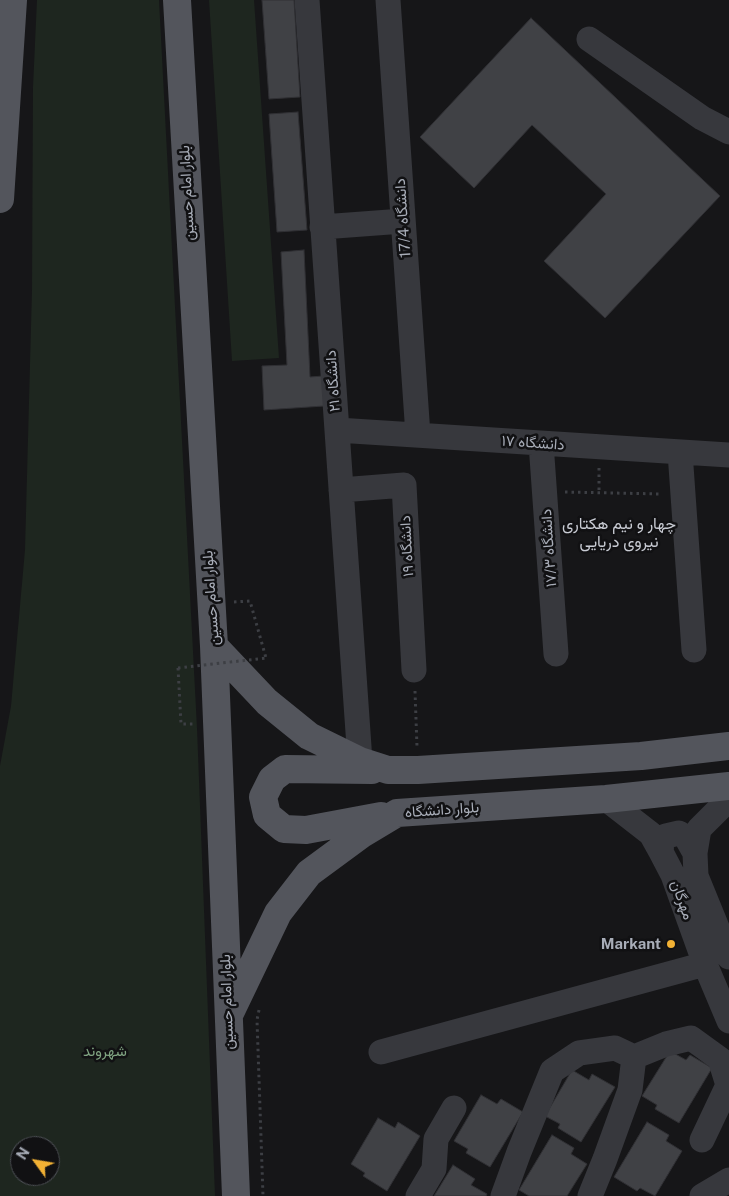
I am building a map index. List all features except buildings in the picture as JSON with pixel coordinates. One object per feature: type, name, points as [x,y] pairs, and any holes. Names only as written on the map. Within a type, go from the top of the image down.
[{"type":"main road","points":[[0,199],[13,0]]},
{"type":"main road","name":"بلوار امام حسین","points":[[177,0],[214,646],[236,1196]]},
{"type":"main road","points":[[214,646],[267,702],[309,736],[360,762],[388,770]]},
{"type":"main road","points":[[397,813],[306,830],[284,829],[267,815],[262,797],[272,780],[285,770],[418,770],[641,756],[729,746]]},
{"type":"main road","name":"بلوار دانشگاه","points":[[228,1018],[278,913],[309,873],[362,834],[397,813],[606,799],[729,786]]},
{"type":"street","name":"دانشگاه ۲۱","points":[[307,0],[360,762]]},
{"type":"street","name":"دانشگاه 17/4","points":[[388,0],[418,435]]},
{"type":"street","points":[[589,39],[702,118],[729,132]]},
{"type":"street","points":[[322,227],[403,220]]},
{"type":"street","name":"دانشگاه ۱۷","points":[[337,430],[729,455]]},
{"type":"street","name":"دانشگاه ۱۷/۳","points":[[541,443],[556,654]]},
{"type":"street","points":[[680,452],[694,650]]},
{"type":"street","name":"دانشگاه ۱۹","points":[[341,490],[404,485],[414,670]]},
{"type":"street","name":"مهرگان","points":[[606,799],[651,834],[661,852],[673,875],[705,964],[729,1021]]},
{"type":"street","name":"مهرگان","points":[[729,799],[699,829],[695,853],[696,876],[729,957]]},
{"type":"street","points":[[661,852],[662,842],[666,836],[679,833],[686,837],[695,853]]},
{"type":"street","points":[[381,1052],[705,964]]},
{"type":"street","points":[[503,1196],[552,1072],[579,1053],[615,1048],[634,1057],[666,1044],[691,1038],[720,1058],[728,1085],[702,1140]]},
{"type":"street","points":[[590,1196],[630,1090],[634,1057]]},
{"type":"street","points":[[418,1196],[434,1168],[436,1139],[454,1108]]},
{"type":"street","points":[[702,1196],[729,1180]]},
{"type":"path","points":[[544,492],[683,494]]},
{"type":"path","points":[[181,724],[178,668],[266,658],[250,601]]},
{"type":"path","points":[[414,670],[418,770]]},
{"type":"path","points":[[260,1003],[257,1020],[263,1196]]},
{"type":"green space","name":"شهروند","points":[[37,0],[159,0],[197,728],[215,1196],[0,1196],[0,766],[11,706],[25,550],[32,290],[33,87]]},
{"type":"green space","points":[[209,0],[254,0],[279,358],[232,361]]},
{"type":"place","name":"Markant","points":[[671,944]]},
{"type":"district","name":"چهار و نیم هکتاری نیروی دریایی","points":[[619,533]]}]
